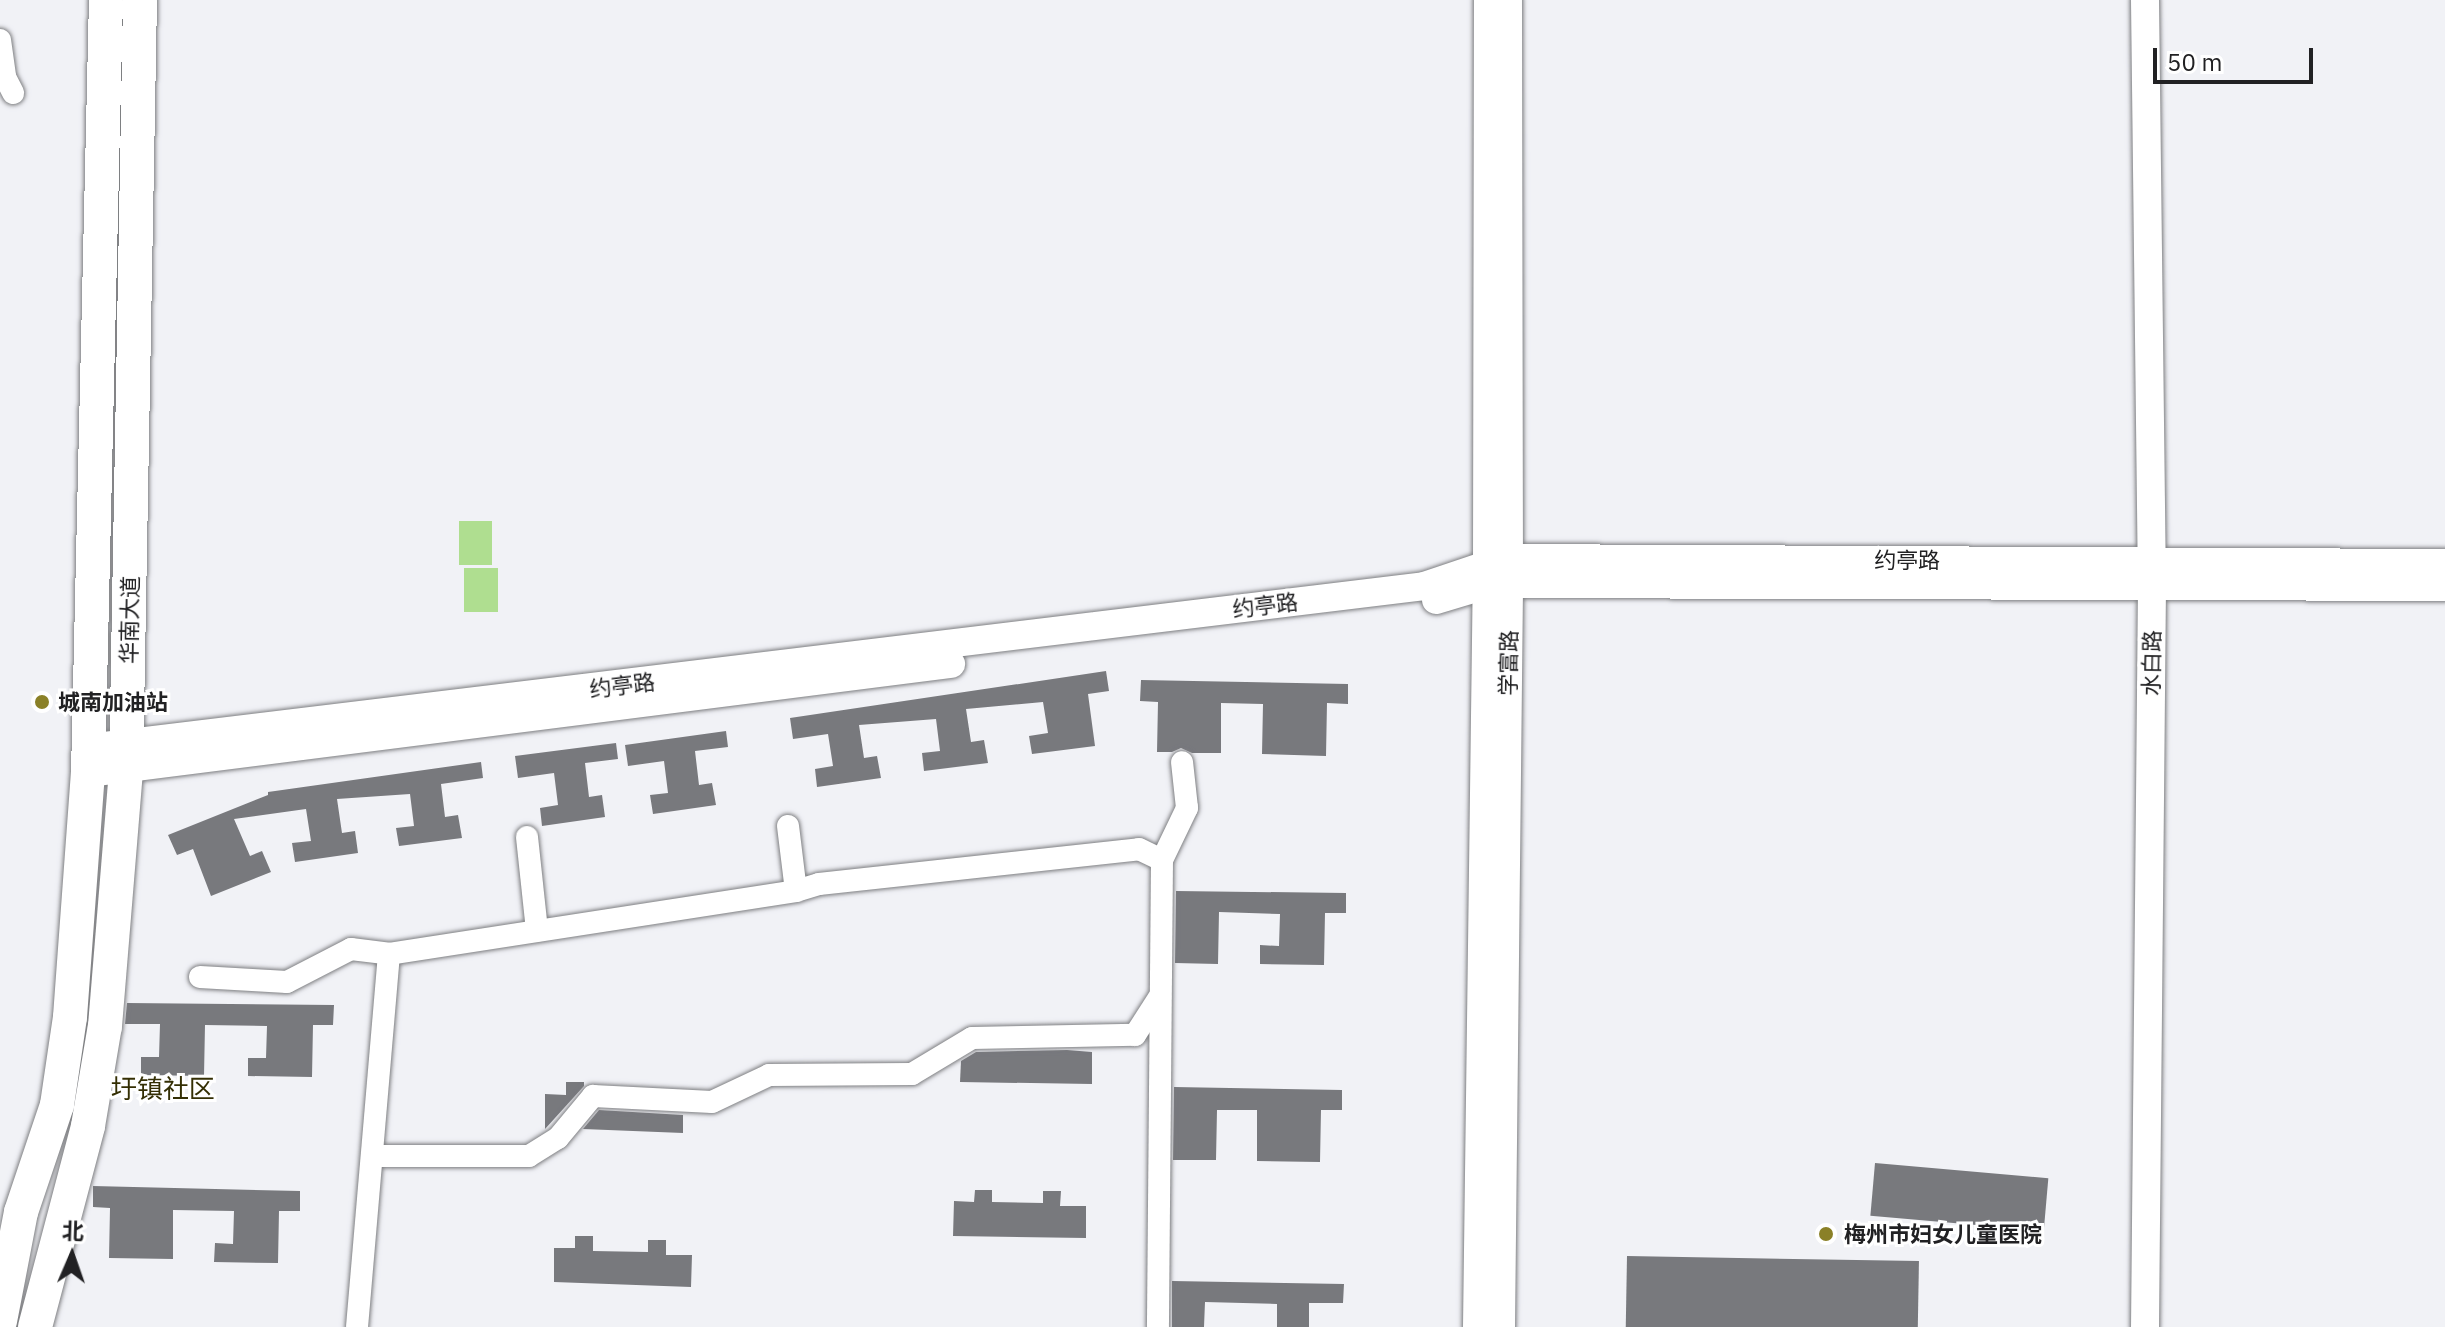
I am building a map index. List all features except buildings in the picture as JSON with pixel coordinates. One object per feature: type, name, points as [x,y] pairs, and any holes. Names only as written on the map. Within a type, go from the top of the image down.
[{"type":"main road","name":"华南大道","points":[[0,1321],[21,1212],[57,1105],[70,1017],[88,760],[106,0]]},
{"type":"main road","name":"华南大道","points":[[35,1327],[88,1126],[105,1026],[126,758],[140,0]]},
{"type":"main road","points":[[0,1257],[21,1212]]},
{"type":"main road","points":[[55,1327],[66,1214]]},
{"type":"street","name":"学富路","points":[[1488,0],[1497,572],[1501,1327]]},
{"type":"street","name":"学富路","points":[[1477,1327],[1508,0]]},
{"type":"street","name":"水白路","points":[[2145,0],[2152,574],[2145,1327]]},
{"type":"street","points":[[0,40],[5,77],[13,93]]},
{"type":"street","name":"约亭路","points":[[88,760],[126,758],[1424,603],[1497,572],[2152,574],[2445,563]]},
{"type":"street","name":"约亭路","points":[[2152,574],[2445,587]]},
{"type":"street","points":[[1158,1327],[1162,860],[1187,808],[1182,762]]},
{"type":"street","points":[[788,826],[796,891]]},
{"type":"street","points":[[527,837],[537,930]]},
{"type":"street","points":[[200,977],[287,982],[351,949],[389,954],[796,891],[819,884],[1139,849],[1162,860]]},
{"type":"street","points":[[357,1327],[389,954]]},
{"type":"street","points":[[374,1156],[529,1156],[558,1138],[593,1096],[712,1102],[769,1075],[912,1074],[972,1038],[1135,1035],[1160,995]]},
{"type":"green space","points":[[459,521],[492,521],[492,565],[459,565]]},
{"type":"green space","points":[[464,568],[498,568],[498,612],[464,612]]},
{"type":"place","name":"城南加油站","points":[[42,702]]},
{"type":"place","name":"梅州市妇女儿童医院","points":[[1826,1234]]},
{"type":"district","name":"圩镇社区","points":[[163,1089]]}]
